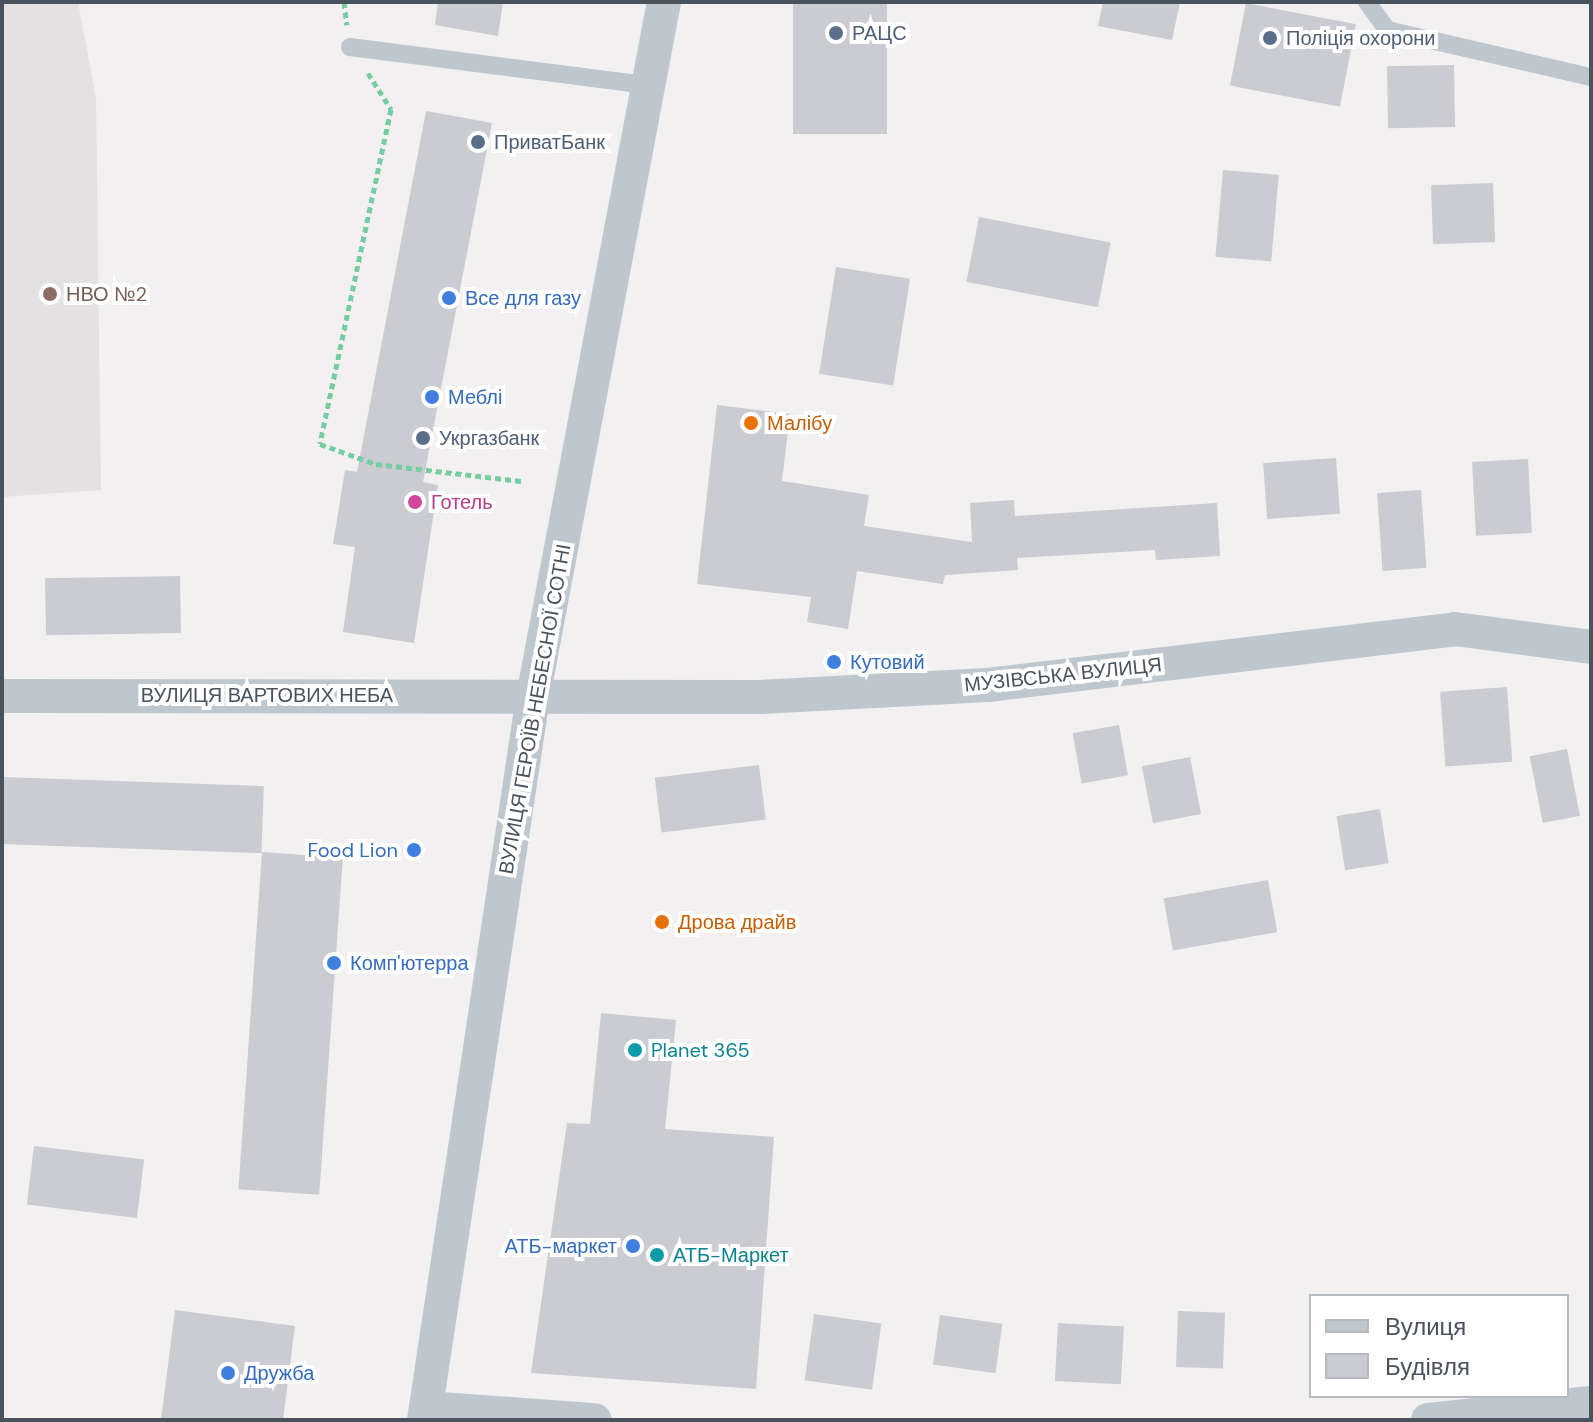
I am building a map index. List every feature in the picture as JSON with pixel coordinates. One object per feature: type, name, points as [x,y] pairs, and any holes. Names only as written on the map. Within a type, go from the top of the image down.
[{"type":"street","name":"ВУЛИЦЯ ГЕРОЇВ НЕБЕСНОЇ СОТНІ","points":[[425,1414],[533,697],[664,2]]},
{"type":"street","name":"МУЗІВСЬКА ВУЛИЦЯ","points":[[533,697],[760,697],[988,685],[1455,629],[1591,647]]},
{"type":"street","name":"ВУЛИЦЯ ВАРТОВИХ НЕБА","points":[[2,696],[533,697]]},
{"type":"street","points":[[1428,1420],[1591,1403]]},
{"type":"street","points":[[425,1414],[595,1420]]},
{"type":"lane","points":[[1367,2],[1387,30],[1591,77]]},
{"type":"lane","points":[[350,47],[648,85]]},
{"type":"path","points":[[344,2],[350,47],[391,109],[320,444],[376,464],[521,481]]},
{"type":"shaded area","name":"НВО №2","points":[[2,2],[78,2],[96,98],[101,490],[2,497]]},
{"type":"building","points":[[438,2],[503,2],[498,36],[435,25]]},
{"type":"building","points":[[793,2],[887,2],[887,134],[793,134]]},
{"type":"building","points":[[1103,2],[1180,2],[1172,40],[1098,26]]},
{"type":"building","points":[[1246,3],[1356,24],[1340,107],[1230,85]]},
{"type":"building","points":[[1454,65],[1455,127],[1388,128],[1387,66]]},
{"type":"building","points":[[426,111],[492,123],[423,482],[438,485],[414,643],[343,632],[355,547],[333,544],[345,470],[357,472]]},
{"type":"building","points":[[1223,170],[1279,175],[1271,262],[1215,257]]},
{"type":"building","points":[[1493,183],[1495,242],[1433,244],[1431,185]]},
{"type":"building","points":[[979,217],[1111,243],[1098,307],[966,282]]},
{"type":"building","points":[[836,267],[910,279],[893,385],[819,374]]},
{"type":"building","points":[[717,405],[790,414],[782,481],[869,495],[864,526],[972,542],[970,503],[1014,500],[1015,516],[1217,503],[1220,556],[1156,560],[1155,550],[1017,558],[1018,570],[945,575],[943,584],[857,571],[848,629],[807,622],[811,597],[697,584]]},
{"type":"building","points":[[1336,458],[1340,514],[1267,519],[1263,463]]},
{"type":"building","points":[[1528,459],[1532,533],[1476,536],[1472,462]]},
{"type":"building","points":[[1421,490],[1426,568],[1383,571],[1377,493]]},
{"type":"building","points":[[180,576],[181,633],[46,635],[45,578]]},
{"type":"building","points":[[1507,687],[1512,762],[1445,766],[1440,692]]},
{"type":"building","points":[[1119,725],[1128,775],[1082,783],[1073,733]]},
{"type":"building","points":[[1567,749],[1580,816],[1543,823],[1530,756]]},
{"type":"building","points":[[1190,757],[1201,814],[1153,823],[1142,766]]},
{"type":"building","points":[[759,765],[766,820],[661,832],[655,778]]},
{"type":"building","points":[[2,777],[264,786],[262,853],[2,844]]},
{"type":"building","points":[[1380,809],[1389,863],[1345,870],[1337,816]]},
{"type":"building","points":[[262,852],[343,858],[319,1195],[238,1189]]},
{"type":"building","points":[[1268,880],[1277,932],[1173,951],[1164,898]]},
{"type":"building","name":"АТБ-Маркет","points":[[601,1013],[676,1020],[665,1129],[774,1137],[756,1389],[531,1373],[567,1123],[590,1124]]},
{"type":"building","points":[[34,1146],[144,1160],[137,1218],[27,1205]]},
{"type":"building","name":"Дружба","points":[[175,1310],[295,1326],[283,1420],[161,1420]]},
{"type":"building","points":[[1178,1311],[1225,1313],[1223,1369],[1176,1367]]},
{"type":"building","points":[[814,1314],[881,1323],[872,1390],[805,1380]]},
{"type":"building","points":[[940,1315],[1002,1324],[995,1373],[933,1365]]},
{"type":"building","points":[[1058,1323],[1124,1326],[1121,1384],[1055,1381]]},
{"type":"place","name":"РАЦС","points":[[836,33]]},
{"type":"place","name":"Поліція охорони","points":[[1270,38]]},
{"type":"place","name":"ПриватБанк","points":[[478,142]]},
{"type":"place","name":"НВО №2","points":[[50,294]]},
{"type":"place","name":"Все для газу","points":[[449,298]]},
{"type":"place","name":"Меблі","points":[[432,397]]},
{"type":"place","name":"Малібу","points":[[751,423]]},
{"type":"place","name":"Укргазбанк","points":[[423,438]]},
{"type":"place","name":"Готель","points":[[415,502]]},
{"type":"place","name":"Кутовий","points":[[834,662]]},
{"type":"place","name":"Food Lion","points":[[414,850]]},
{"type":"place","name":"Дрова драйв","points":[[662,922]]},
{"type":"place","name":"Комп'ютерра","points":[[334,963]]},
{"type":"place","name":"Planet 365","points":[[635,1050]]},
{"type":"place","name":"АТБ-маркет","points":[[633,1246]]},
{"type":"place","name":"АТБ-Маркет","points":[[657,1255]]},
{"type":"place","name":"Дружба","points":[[228,1373]]}]
